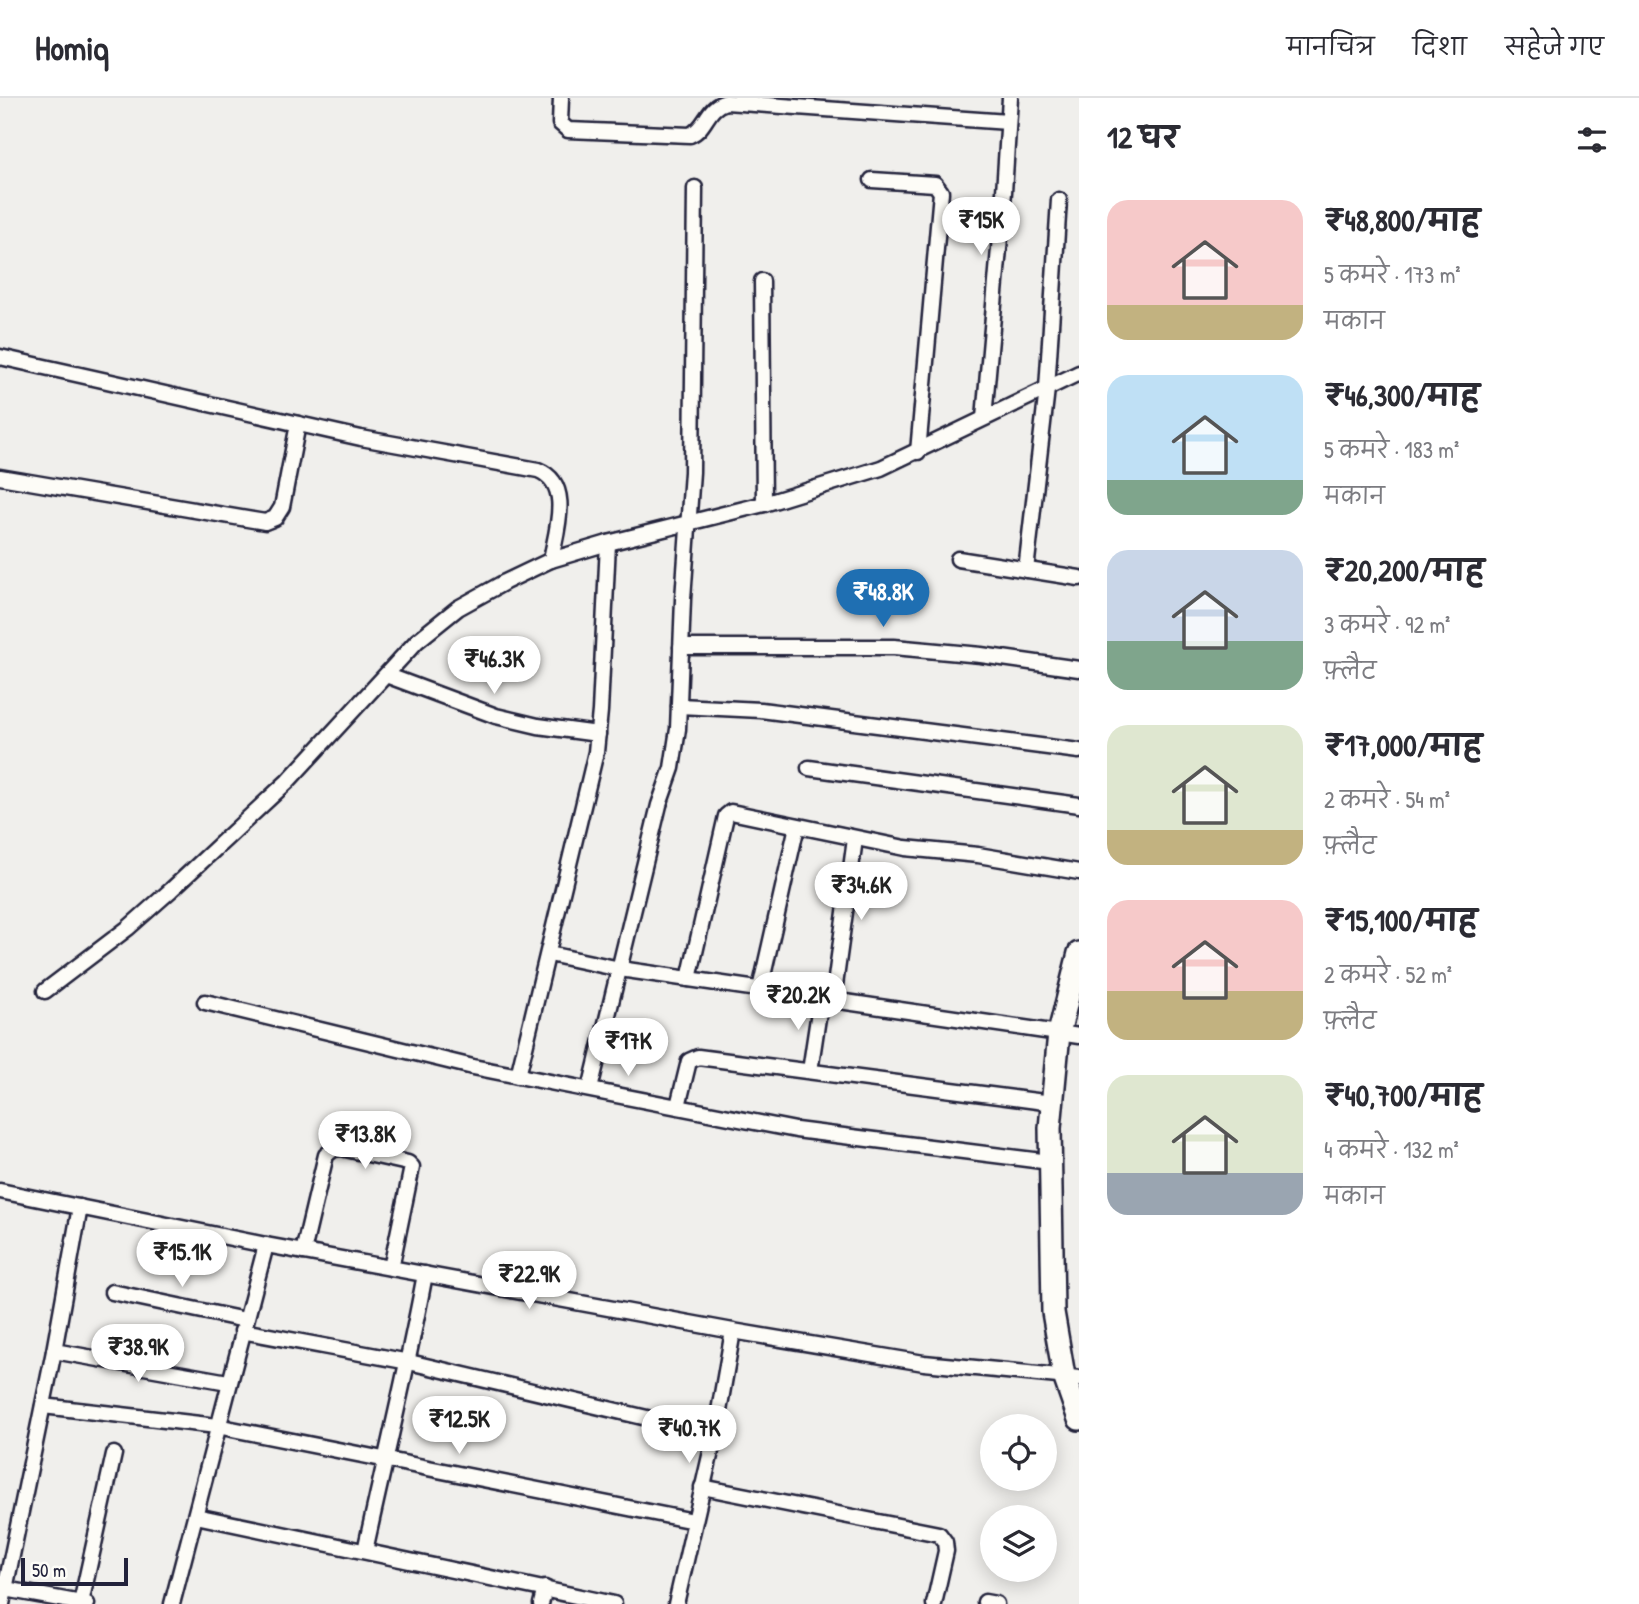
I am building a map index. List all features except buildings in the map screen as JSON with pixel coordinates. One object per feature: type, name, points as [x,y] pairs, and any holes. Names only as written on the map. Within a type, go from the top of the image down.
[{"type":"street","points":[[561,98],[560,123],[568,130],[690,135],[699,129],[711,109],[726,102],[1008,122]]},
{"type":"street","points":[[984,418],[1010,98]]},
{"type":"street","points":[[872,180],[935,184],[941,192],[918,452]]},
{"type":"street","points":[[590,1089],[659,805],[672,768],[679,706],[692,472],[695,188]]},
{"type":"street","points":[[1026,569],[1047,389],[1059,200]]},
{"type":"street","points":[[762,281],[764,504]]},
{"type":"street","points":[[0,357],[361,438],[538,470],[553,479],[558,489],[560,503],[551,560]]},
{"type":"street","points":[[45,990],[128,928],[190,872],[288,781],[417,641],[458,608],[551,560],[838,483],[918,452],[1079,373]]},
{"type":"street","points":[[0,477],[265,522],[275,518],[282,507],[298,424]]},
{"type":"street","points":[[518,1076],[592,770],[598,734],[608,543]]},
{"type":"street","points":[[958,559],[1079,578]]},
{"type":"street","points":[[681,647],[894,647],[992,656],[1079,669]]},
{"type":"street","points":[[386,675],[507,719],[598,734]]},
{"type":"street","points":[[679,706],[761,710],[1079,751]]},
{"type":"street","points":[[809,768],[1079,805]]},
{"type":"street","points":[[689,979],[727,813],[733,812],[905,848],[978,855],[1079,872]]},
{"type":"street","points":[[760,989],[797,826]]},
{"type":"street","points":[[810,1072],[827,999],[855,839]]},
{"type":"street","points":[[1079,953],[1069,1034],[1052,1103],[1050,1163],[1053,1312],[1072,1377],[1079,1419]]},
{"type":"street","points":[[549,954],[620,969],[1069,1034]]},
{"type":"street","points":[[205,1002],[460,1064],[796,1130],[1050,1163]]},
{"type":"street","points":[[678,1106],[689,1061],[695,1058],[1052,1103]]},
{"type":"street","points":[[303,1252],[326,1155],[341,1148],[408,1163],[412,1167],[391,1268]]},
{"type":"street","points":[[1,1195],[80,1207],[266,1245],[733,1331],[924,1363],[1072,1377]]},
{"type":"street","points":[[80,1207],[43,1406],[2,1594],[84,1603],[114,1454]]},
{"type":"street","points":[[172,1604],[266,1245]]},
{"type":"street","points":[[365,1551],[409,1362],[425,1273]]},
{"type":"street","points":[[112,1292],[715,1434]]},
{"type":"street","points":[[676,1604],[715,1434],[733,1331]]},
{"type":"street","points":[[54,1351],[228,1382]]},
{"type":"street","points":[[43,1406],[217,1426],[694,1521]]},
{"type":"street","points":[[702,1487],[939,1534],[945,1542],[946,1551],[934,1604]]},
{"type":"street","points":[[196,1516],[614,1604]]},
{"type":"street","points":[[541,1604],[545,1588]]}]
